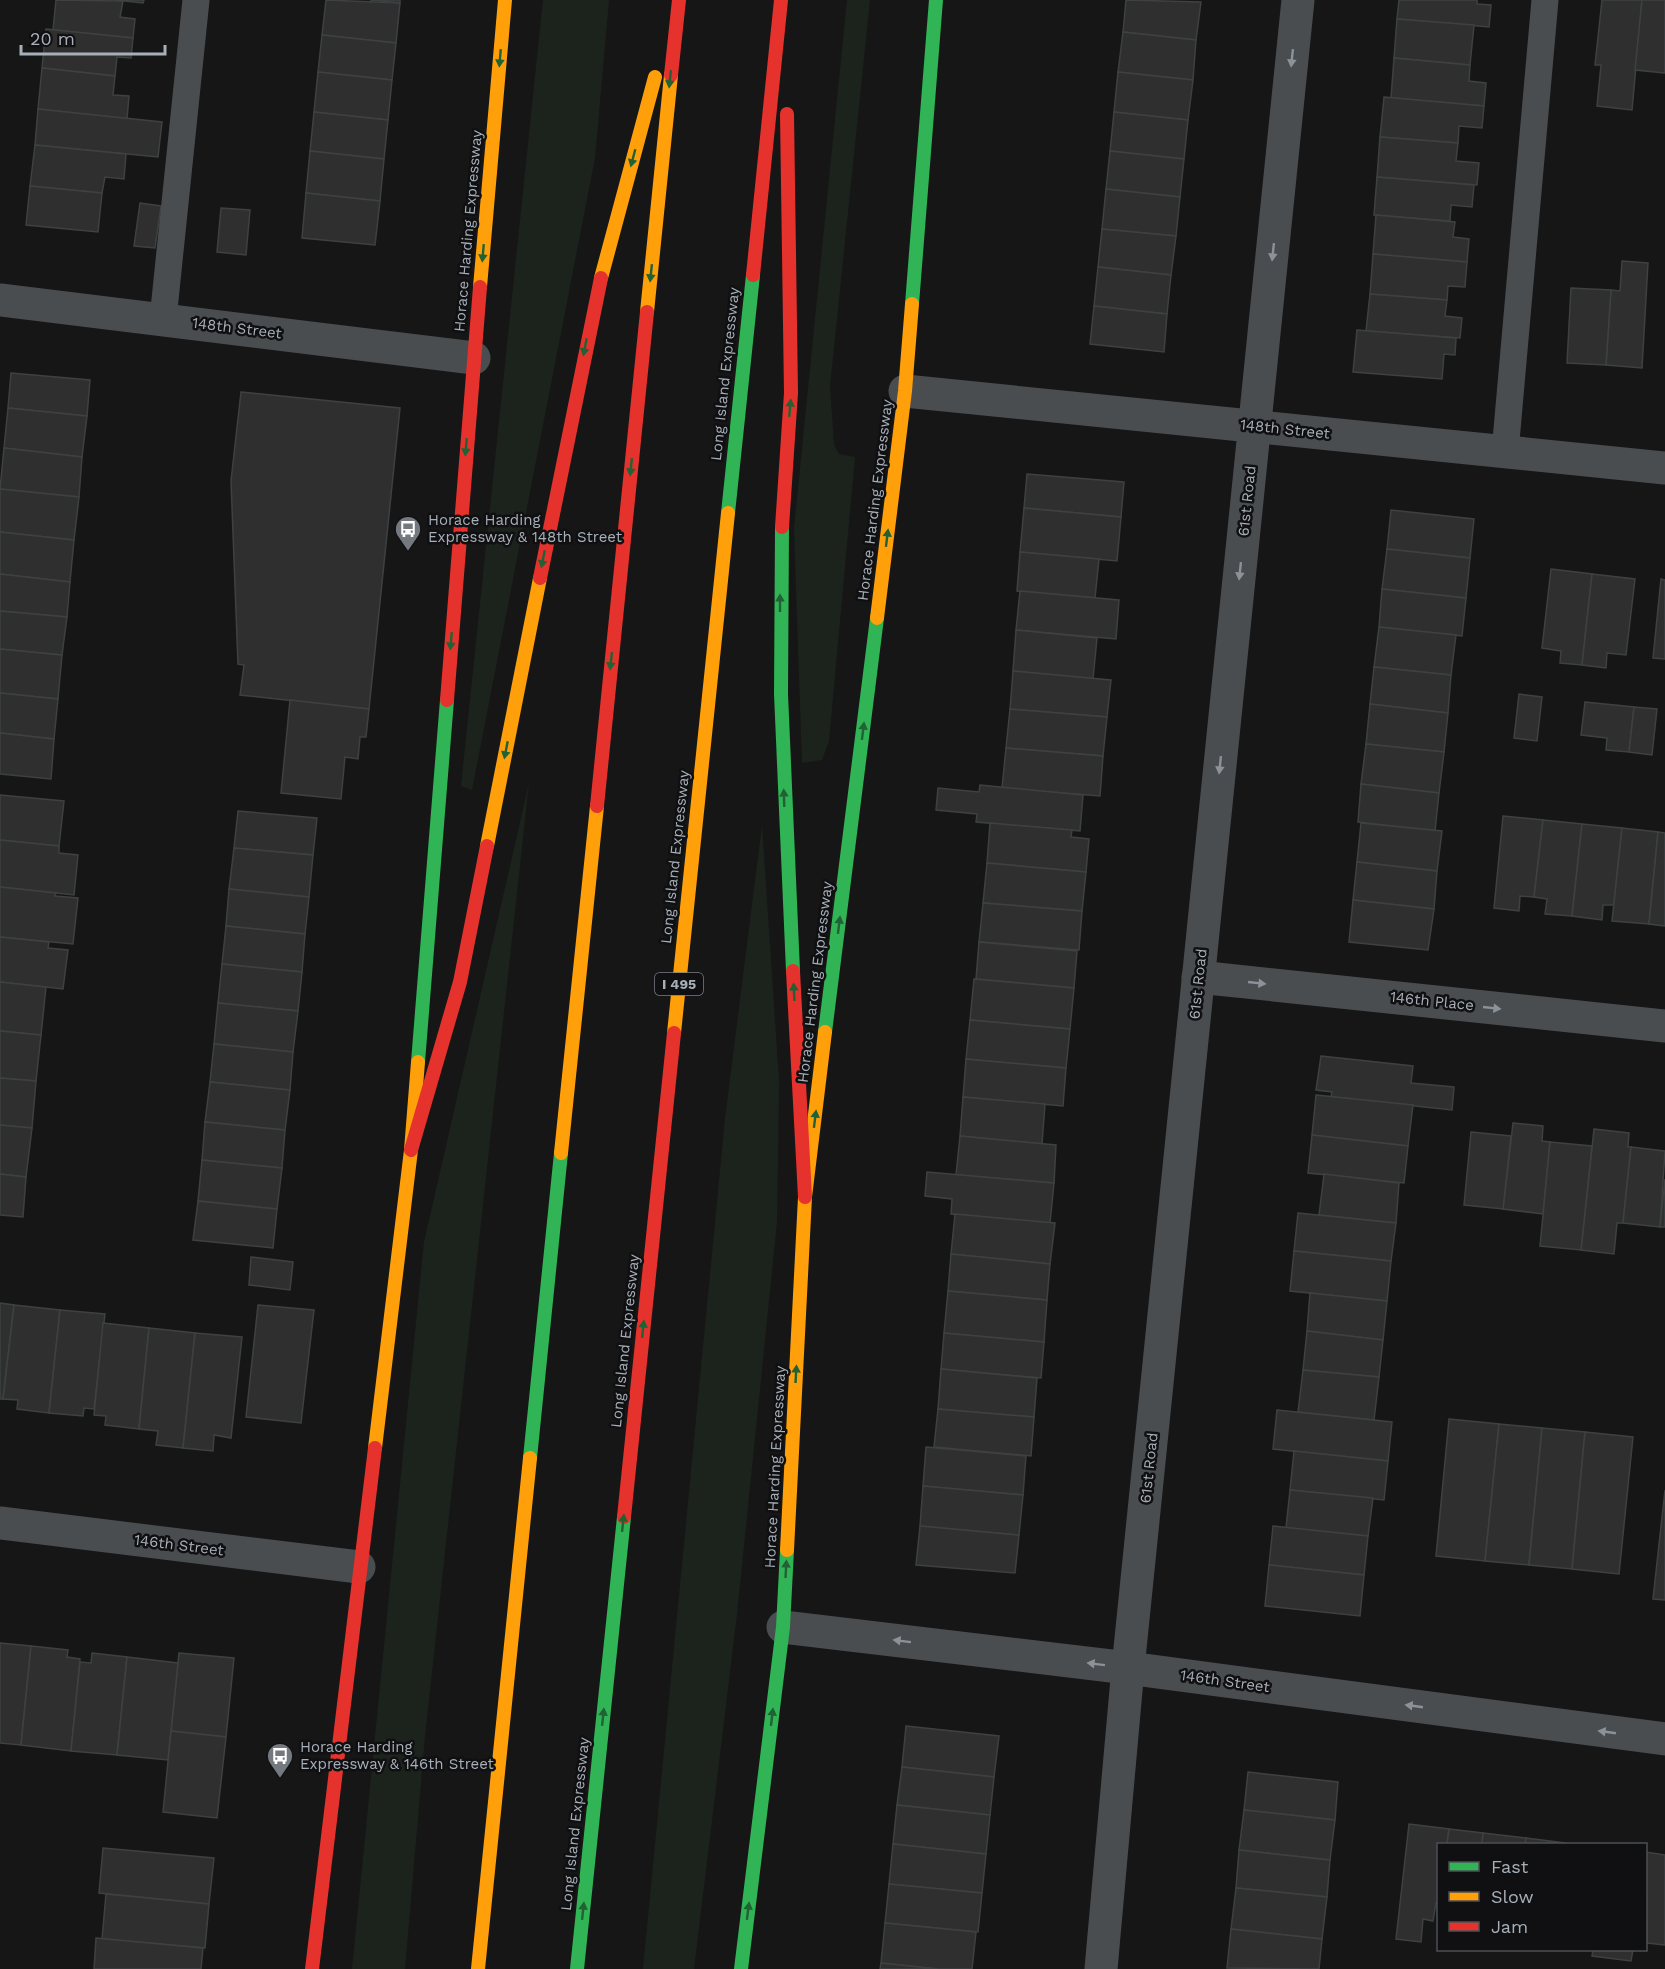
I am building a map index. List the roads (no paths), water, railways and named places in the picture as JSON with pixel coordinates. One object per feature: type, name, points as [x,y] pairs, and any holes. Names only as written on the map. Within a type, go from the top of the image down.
[{"type":"main road","name":"Horace Harding Expressway","points":[[312,1969],[411,1150],[474,358],[506,0]]},
{"type":"main road","points":[[411,1150],[460,982],[592,312],[677,0]]},
{"type":"main road","points":[[478,1969],[677,0]]},
{"type":"main road","points":[[783,0],[787,89],[791,393],[782,512],[781,694],[784,815],[805,1197]]},
{"type":"main road","name":"Long Island Expressway","points":[[577,1969],[783,0]]},
{"type":"main road","name":"Horace Harding Expressway","points":[[741,1969],[783,1628],[805,1197],[905,391],[936,0]]},
{"type":"street","name":"61st Road","points":[[1101,1969],[1128,1668],[1298,0]]},
{"type":"street","name":"148th Street","points":[[0,300],[474,358]]},
{"type":"street","name":"148th Street","points":[[905,391],[1665,468]]},
{"type":"street","name":"146th Place","points":[[1198,977],[1665,1026]]},
{"type":"street","name":"146th Street","points":[[0,1523],[359,1567]]},
{"type":"street","name":"146th Street","points":[[783,1628],[1128,1668],[1665,1740]]},
{"type":"lane","points":[[163,320],[196,0]]},
{"type":"lane","points":[[1505,452],[1545,0]]},
{"type":"place","name":"Horace Harding Expressway & 148th Street","points":[[408,552]]},
{"type":"place","name":"Horace Harding Expressway & 146th Street","points":[[280,1779]]}]
